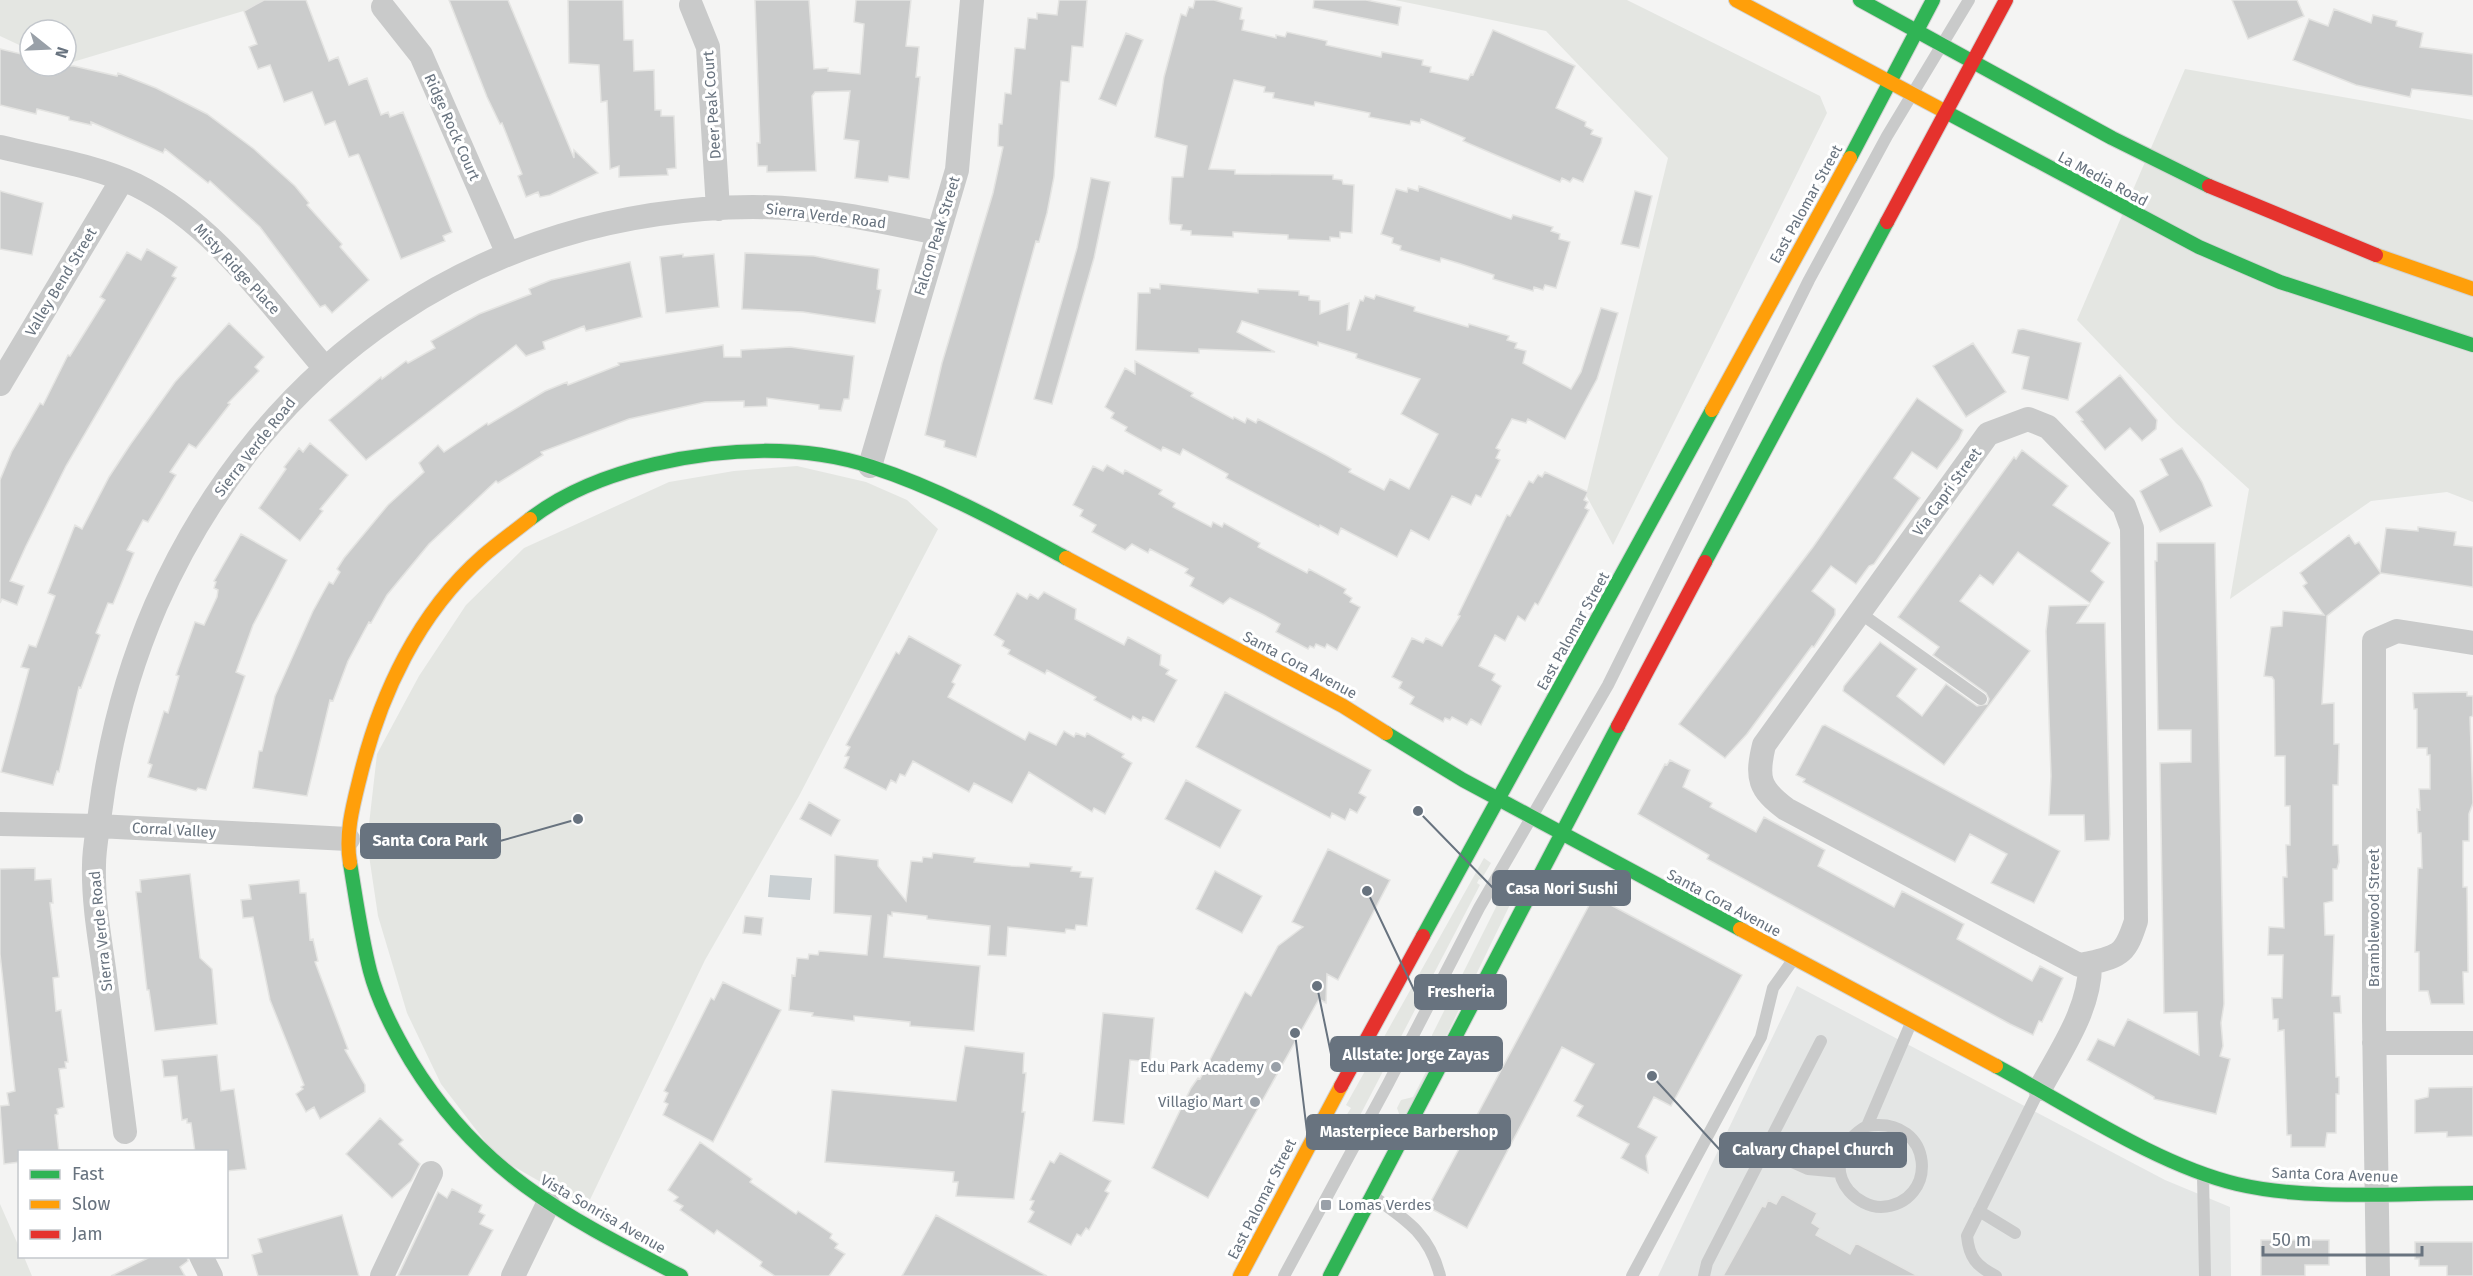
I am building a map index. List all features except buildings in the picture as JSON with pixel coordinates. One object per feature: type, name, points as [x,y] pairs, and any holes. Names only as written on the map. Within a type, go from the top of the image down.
[{"type":"main road","name":"La Media Road","points":[[1736,0],[2199,247],[2280,282],[2473,345]]},
{"type":"main road","points":[[1860,0],[2148,156],[2233,197],[2294,224],[2473,289]]},
{"type":"main road","name":"East Palomar Street","points":[[1240,1276],[1309,1143],[1892,82],[1933,0]]},
{"type":"main road","points":[[1330,1276],[1374,1197],[1561,834],[1836,315],[1975,63],[2006,0]]},
{"type":"main road","name":"Santa Cora Avenue","points":[[362,938],[349,859],[348,839],[352,806],[369,739],[398,667],[434,610],[456,583],[497,544],[534,516],[563,498],[621,472],[690,456],[759,450],[818,456],[870,466],[932,490],[1005,525],[1343,706],[1499,800],[1561,834],[1911,1023],[2040,1089],[2167,1160],[2235,1184],[2284,1193],[2473,1193]]},
{"type":"main road","name":"Vista Sonrisa Avenue","points":[[362,938],[370,972],[386,1015],[412,1066],[432,1095],[474,1144],[548,1204],[681,1276]]},
{"type":"street","name":"Falcon Peak Street","points":[[870,466],[957,170],[972,0]]},
{"type":"street","name":"Deer Peak Court","points":[[691,6],[708,47],[718,209]]},
{"type":"street","name":"Ridge Rock Court","points":[[383,7],[421,55],[508,254]]},
{"type":"street","name":"Misty Ridge Place","points":[[0,147],[122,180],[177,208],[205,230],[324,366]]},
{"type":"street","name":"Valley Bend Street","points":[[0,384],[122,180]]},
{"type":"street","name":"Sierra Verde Road","points":[[124,1132],[96,908],[93,863],[104,784],[120,707],[140,645],[165,585],[198,523],[264,430],[324,366],[372,329],[422,297],[508,254],[612,223],[673,212],[790,208],[846,214],[937,233]]},
{"type":"street","name":"Via Capri Street","points":[[2028,419],[2048,427],[2124,506],[2132,528],[2136,921],[2128,945],[2115,958],[2090,963],[2079,965],[1786,809],[1766,794],[1761,781],[1760,759],[1764,745],[1988,434],[2006,425],[2028,419]]},
{"type":"street","name":"Bramblewood Street","points":[[2378,1276],[2374,1043],[2374,641],[2397,631],[2473,643]]},
{"type":"street","name":"Corral Valley","points":[[0,824],[98,826],[348,839]]},
{"type":"street","points":[[2040,1089],[2081,1011],[2090,976],[2090,963]]},
{"type":"street","points":[[2374,1043],[2473,1043]]},
{"type":"street","points":[[382,1276],[431,1173]]},
{"type":"street","points":[[513,1276],[548,1204]]},
{"type":"street","points":[[202,1258],[211,1276]]},
{"type":"lane","points":[[1284,1276],[1388,1084],[1479,908],[1608,686],[1809,280],[1912,94],[1969,0]]},
{"type":"lane","points":[[1860,613],[1981,699]]},
{"type":"lane","points":[[1632,1276],[1761,1037],[1773,988],[1793,959]]},
{"type":"lane","points":[[1867,1126],[1911,1023]]},
{"type":"lane","points":[[1704,1276],[1707,1263],[1821,1041]]},
{"type":"lane","points":[[1996,1276],[1980,1268],[1968,1253],[1967,1236],[2040,1089]]},
{"type":"lane","points":[[1881,1124],[1896,1126],[1916,1143],[1921,1156],[1919,1181],[1903,1201],[1878,1207],[1854,1197],[1845,1186],[1840,1172],[1840,1158],[1845,1144],[1854,1134],[1867,1126],[1881,1124]]},
{"type":"lane","points":[[1765,1150],[1808,1169],[1840,1172]]},
{"type":"lane","points":[[2203,1173],[2205,1276]]},
{"type":"lane","points":[[1374,1197],[1400,1215],[1426,1239],[1436,1258],[1440,1276]]},
{"type":"lane","points":[[1979,1211],[2015,1233]]},
{"type":"shaded area","points":[[0,0],[280,0],[78,60],[78,18],[18,18],[18,44],[0,36]]},
{"type":"shaded area","points":[[1395,0],[1627,0],[1820,96],[1827,113],[1613,545],[1586,495],[1668,158],[1546,31]]},
{"type":"shaded area","points":[[2185,69],[2473,120],[2473,502],[2447,492],[2371,501],[2230,599],[2249,489],[2176,423],[2077,320]]},
{"type":"shaded area","points":[[797,466],[866,482],[907,500],[938,529],[799,796],[705,960],[586,1208],[497,1157],[441,1084],[407,1013],[378,916],[367,842],[377,754],[419,676],[466,605],[524,548],[669,482],[734,471]]},
{"type":"shaded area","points":[[1484,858],[1491,863],[1481,880],[1479,879],[1477,883],[1480,885],[1355,1125],[1344,1119],[1351,1108],[1346,1105]]},
{"type":"shaded area","points":[[770,875],[812,878],[810,900],[768,897]]},
{"type":"shaded area","points":[[1515,877],[1522,880],[1403,1125],[1397,1108],[1401,1100],[1413,1097],[1431,1062],[1432,1035],[1501,897],[1505,899],[1507,895],[1505,894]]},
{"type":"shaded area","points":[[1797,986],[2165,1180],[2230,1207],[2231,1276],[1658,1276]]},
{"type":"shaded area","points":[[0,1204],[18,1245],[18,1258],[24,1258],[32,1276],[0,1276]]},
{"type":"traffic: fast","points":[[1860,0],[2112,138],[2209,186]]},
{"type":"traffic: fast","points":[[1850,158],[1933,0]]},
{"type":"traffic: fast","points":[[1944,111],[2199,247],[2280,282],[2473,345]]},
{"type":"traffic: fast","points":[[1705,562],[1887,222]]},
{"type":"traffic: fast","points":[[1423,936],[1712,410]]},
{"type":"traffic: fast","points":[[530,519],[574,492],[606,478],[639,468],[708,454],[791,452],[846,460],[897,476],[971,508],[1066,558]]},
{"type":"traffic: fast","points":[[1330,1276],[1618,726]]},
{"type":"traffic: fast","points":[[1386,733],[1463,780],[1740,929]]},
{"type":"traffic: fast","points":[[350,863],[364,944],[378,994],[405,1051],[438,1101],[497,1164],[530,1189],[601,1234],[681,1276]]},
{"type":"traffic: fast","points":[[1996,1066],[2145,1149],[2207,1175],[2237,1184],[2294,1193],[2384,1195],[2473,1193]]},
{"type":"traffic: slow","points":[[1736,0],[1944,111]]},
{"type":"traffic: slow","points":[[1712,410],[1850,158]]},
{"type":"traffic: slow","points":[[2376,255],[2473,289]]},
{"type":"traffic: slow","points":[[350,863],[349,830],[352,809],[368,746],[405,657],[439,603],[460,578],[483,556],[530,519]]},
{"type":"traffic: slow","points":[[1066,558],[1343,706],[1386,733]]},
{"type":"traffic: slow","points":[[1740,929],[1996,1066]]},
{"type":"traffic: slow","points":[[1240,1276],[1341,1086]]},
{"type":"traffic: jam","points":[[1887,222],[2006,0]]},
{"type":"traffic: jam","points":[[2209,186],[2376,255]]},
{"type":"traffic: jam","points":[[1618,726],[1705,562]]},
{"type":"traffic: jam","points":[[1341,1086],[1423,936]]},
{"type":"place","name":"Casa Nori Sushi","points":[[1418,811]]},
{"type":"place","name":"Santa Cora Park","points":[[578,819]]},
{"type":"place","name":"Fresheria","points":[[1367,891]]},
{"type":"place","name":"Allstate: Jorge Zayas","points":[[1317,986]]},
{"type":"place","name":"Masterpiece Barbershop","points":[[1295,1033]]},
{"type":"place","name":"Edu Park Academy","points":[[1276,1067]]},
{"type":"place","name":"Calvary Chapel Church","points":[[1652,1076]]},
{"type":"place","name":"Villagio Mart","points":[[1255,1102]]},
{"type":"place","name":"Lomas Verdes","points":[[1326,1205]]}]
